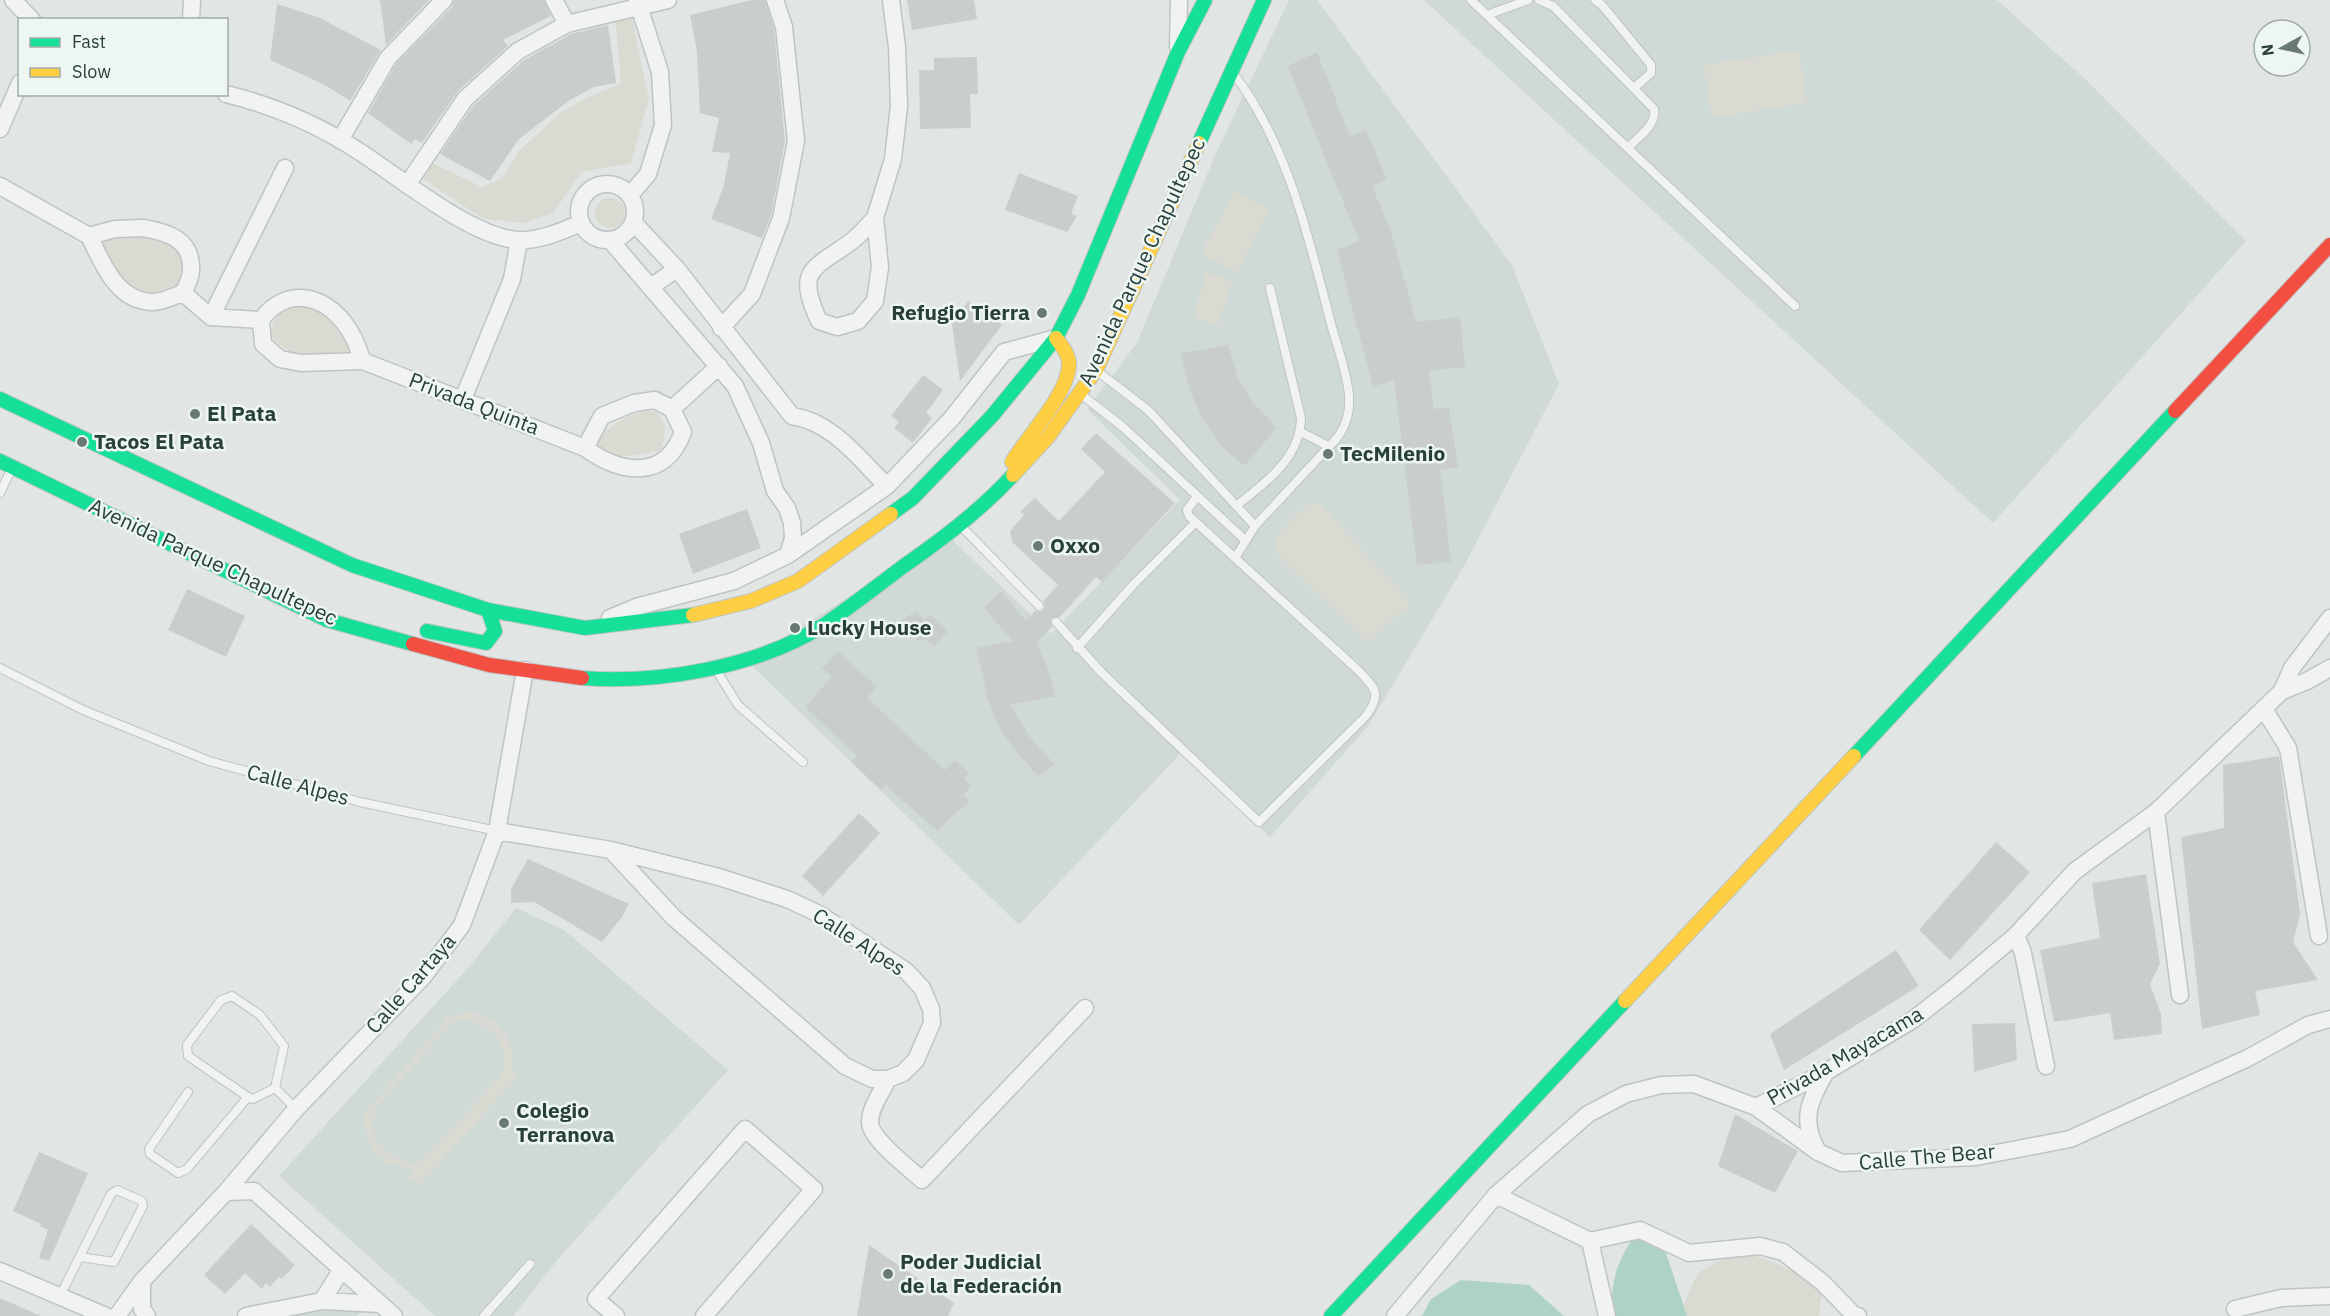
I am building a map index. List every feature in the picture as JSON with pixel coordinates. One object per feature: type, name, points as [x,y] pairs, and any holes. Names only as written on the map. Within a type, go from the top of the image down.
[{"type":"main road","points":[[0,399],[352,565],[488,610],[585,628],[697,614],[751,601],[798,581],[913,498],[992,416],[1056,338],[1078,295],[1178,52],[1205,0]]},
{"type":"main road","name":"Avenida Parque Chapultepec","points":[[6,464],[327,620],[489,665],[585,678],[624,678],[716,670],[747,661],[822,626],[960,524],[996,494],[1048,437],[1096,370],[1264,0]]},
{"type":"main road","points":[[1331,1316],[2330,245]]},
{"type":"main road","points":[[996,494],[1022,443],[1067,380],[1069,361],[1056,338]]},
{"type":"main road","points":[[327,620],[369,618],[486,643],[495,631],[488,610]]},
{"type":"street","points":[[13,0],[30,18]]},
{"type":"street","points":[[191,18],[192,0]]},
{"type":"street","points":[[340,140],[388,58],[444,0]]},
{"type":"street","points":[[554,0],[567,24]]},
{"type":"street","points":[[408,185],[465,99],[518,51],[567,24],[638,3],[668,0]]},
{"type":"street","points":[[721,328],[752,294],[781,218],[796,141],[784,27],[775,0]]},
{"type":"street","points":[[875,218],[853,241],[821,261],[809,277],[808,296],[819,321],[837,327],[858,321],[875,301],[880,267],[875,218],[893,159],[899,106],[897,47],[891,0]]},
{"type":"street","points":[[1178,52],[1179,0]]},
{"type":"street","points":[[630,195],[648,174],[663,126],[660,72],[638,3]]},
{"type":"street","points":[[0,129],[18,88]]},
{"type":"street","points":[[228,95],[302,118],[340,140],[434,204],[486,230],[519,240],[552,235],[581,223]]},
{"type":"street","points":[[211,317],[285,168]]},
{"type":"street","points":[[610,183],[621,187],[630,195],[634,204],[633,222],[620,237],[610,240],[593,237],[581,223],[578,212],[581,200],[588,190],[598,184],[610,183]]},
{"type":"street","points":[[0,186],[89,236],[112,280],[128,297],[153,303],[183,293],[192,271],[185,246],[168,232],[143,228],[116,229],[89,236]]},
{"type":"street","points":[[633,222],[677,269],[792,416],[814,421],[835,434],[887,486]]},
{"type":"street","points":[[463,399],[512,279],[519,240]]},
{"type":"street","points":[[610,240],[652,286],[735,386],[761,442],[776,490],[787,508],[792,523],[793,538],[788,555]]},
{"type":"street","points":[[652,286],[677,269]]},
{"type":"street","points":[[183,293],[211,317],[261,320],[272,306],[292,298],[314,298],[331,310],[351,333],[363,361]]},
{"type":"street","name":"Privada Quinta","points":[[261,320],[263,344],[280,359],[331,364],[363,361],[585,448],[600,459],[628,470],[666,461],[678,446],[683,432],[672,409]]},
{"type":"street","points":[[585,628],[636,607],[734,581],[788,555],[887,486],[939,432],[1004,352],[1056,338]]},
{"type":"street","points":[[585,448],[602,416],[634,403],[655,400],[672,409],[719,366]]},
{"type":"street","points":[[735,386],[754,370]]},
{"type":"street","name":"Privada Mayacama","points":[[1756,1107],[1826,1072],[1914,1019],[2016,935],[2075,871],[2156,812],[2282,691],[2292,668],[2330,618]]},
{"type":"street","name":"Privada Mayacama","points":[[2282,691],[2330,668]]},
{"type":"street","name":"Calle Cartaya","points":[[117,1316],[142,1281],[225,1192],[296,1109],[423,977],[462,925],[497,831],[525,670]]},
{"type":"street","points":[[2264,709],[2288,748],[2319,936]]},
{"type":"street","points":[[2156,812],[2180,995]]},
{"type":"street","name":"Calle Alpes","points":[[497,831],[611,850],[720,877],[787,899],[819,914],[906,971],[922,988],[931,1009],[932,1023],[916,1060],[903,1073],[888,1079]]},
{"type":"street","points":[[611,850],[674,918],[845,1066],[872,1079],[888,1079],[873,1107],[870,1123],[876,1137],[922,1180],[1085,1008]]},
{"type":"street","points":[[2016,935],[2023,953],[2046,1066]]},
{"type":"street","name":"Calle The Bear","points":[[1395,1316],[1496,1194],[1588,1114],[1626,1094],[1661,1085],[1694,1084],[1756,1107],[1818,1152],[1842,1163],[1863,1164],[1976,1157],[2070,1139],[2248,1058],[2308,1025],[2330,1019]]},
{"type":"street","points":[[1818,1152],[1809,1137],[1808,1115],[1811,1097],[1826,1072]]},
{"type":"street","points":[[615,1316],[597,1299],[745,1129],[814,1189],[704,1316]]},
{"type":"street","points":[[254,1158],[254,1191]]},
{"type":"street","points":[[225,1192],[254,1191],[394,1316]]},
{"type":"street","points":[[1496,1194],[1590,1241],[1640,1230],[1689,1253],[1760,1246],[1783,1252],[1823,1283],[1854,1315],[1858,1316]]},
{"type":"street","points":[[1590,1241],[1607,1316]]},
{"type":"street","points":[[322,1301],[342,1269]]},
{"type":"street","points":[[2,1276],[60,1296],[106,1316]]},
{"type":"street","points":[[142,1281],[142,1309],[147,1316]]},
{"type":"street","points":[[2235,1309],[2281,1298],[2330,1296]]},
{"type":"street","points":[[246,1316],[322,1301],[381,1304]]},
{"type":"lane","points":[[1471,0],[1796,306]]},
{"type":"lane","points":[[1487,15],[1528,0]]},
{"type":"lane","points":[[1539,0],[1553,6],[1654,109],[1655,116],[1652,123],[1628,148]]},
{"type":"lane","points":[[1595,0],[1602,5],[1651,65],[1651,73],[1634,88]]},
{"type":"lane","points":[[1231,71],[1249,94],[1276,148],[1298,207],[1349,393],[1346,425],[1255,526],[1235,558]]},
{"type":"lane","points":[[1236,506],[1273,476],[1296,446],[1300,432],[1301,418],[1270,288]]},
{"type":"lane","points":[[1096,370],[1148,410],[1255,526]]},
{"type":"lane","points":[[1080,393],[1123,427],[1196,498],[1245,540]]},
{"type":"lane","points":[[1300,432],[1328,446]]},
{"type":"lane","points":[[0,493],[6,464]]},
{"type":"lane","points":[[1056,622],[1077,648],[1259,822],[1366,716],[1374,705],[1376,695],[1374,687],[1359,671],[1195,523],[1187,510],[1196,498]]},
{"type":"lane","points":[[1077,648],[1133,585],[1195,523]]},
{"type":"lane","points":[[960,524],[1039,606]]},
{"type":"lane","name":"Calle Alpes","points":[[0,668],[83,710],[209,761],[360,802],[497,831]]},
{"type":"lane","points":[[716,670],[738,705],[803,762]]},
{"type":"lane","points":[[232,996],[260,1015],[284,1046],[275,1088],[253,1099],[188,1056],[187,1045],[221,1000],[232,996]]},
{"type":"lane","points":[[275,1088],[296,1109]]},
{"type":"lane","points":[[188,1092],[149,1149],[150,1154],[178,1173],[187,1169],[248,1097]]},
{"type":"lane","points":[[60,1296],[111,1194],[117,1191],[142,1200],[143,1206],[114,1262],[80,1257]]},
{"type":"lane","points":[[484,1316],[530,1264]]},
{"type":"shaded area","name":"TecMilenio","points":[[1289,0],[1317,0],[1512,265],[1559,384],[1463,568],[1368,726],[1270,837],[1181,753],[1019,925],[747,661],[947,535],[1051,634],[1180,500],[1087,409],[1137,343],[1216,153]]},
{"type":"shaded area","points":[[1424,0],[1997,0],[2085,79],[2246,241],[1993,523]]},
{"type":"shaded area","points":[[631,14],[649,99],[631,163],[582,172],[553,213],[524,223],[484,219],[420,177],[428,161],[482,187],[502,178],[519,151],[561,112],[586,98],[621,84],[615,16]]},
{"type":"shaded area","points":[[1799,50],[1807,103],[1712,118],[1703,65]]},
{"type":"shaded area","points":[[1234,190],[1270,209],[1237,272],[1201,253]]},
{"type":"shaded area","points":[[610,198],[621,202],[625,213],[621,224],[610,228],[599,224],[595,213],[599,202]]},
{"type":"shaded area","points":[[142,230],[183,249],[187,272],[179,291],[156,300],[132,296],[93,237]]},
{"type":"shaded area","points":[[1206,272],[1232,280],[1219,325],[1193,318]]},
{"type":"shaded area","points":[[310,303],[334,325],[350,351],[316,356],[298,355],[280,345],[270,335],[275,320],[283,311]]},
{"type":"shaded area","points":[[655,411],[665,423],[664,441],[659,451],[633,456],[617,455],[609,453],[595,443],[608,430],[629,416]]},
{"type":"shaded area","points":[[1318,502],[1408,598],[1409,606],[1371,640],[1364,640],[1277,555],[1276,540],[1284,526],[1308,503]]},
{"type":"shaded area","name":"Colegio Terranova","points":[[516,908],[564,930],[728,1070],[559,1258],[513,1316],[435,1316],[279,1176],[469,967]]},
{"type":"shaded area","points":[[469,1012],[480,1015],[498,1026],[509,1041],[513,1061],[512,1073],[517,1078],[419,1185],[408,1176],[415,1168],[402,1167],[383,1160],[370,1145],[365,1112],[448,1017]],"holes":[[[459,1021],[471,1022],[490,1030],[502,1046],[503,1067],[499,1078],[420,1162],[408,1162],[389,1154],[376,1138],[374,1117],[378,1106],[450,1025]]]},
{"type":"shaded area","points":[[1635,1236],[1664,1247],[1687,1316],[1615,1316],[1613,1285],[1619,1263]]},
{"type":"shaded area","points":[[1740,1249],[1823,1283],[1819,1316],[1687,1316],[1683,1306],[1698,1273]]},
{"type":"shaded area","points":[[1461,1280],[1529,1285],[1564,1316],[1422,1316],[1431,1299]]},
{"type":"shaded area","points":[[358,1303],[365,1307],[357,1316],[295,1316]]},
{"type":"building","points":[[380,0],[429,0],[386,45]]},
{"type":"building","points":[[454,0],[544,0],[551,16],[503,40],[508,46],[458,91],[422,143],[415,139],[411,144],[368,113],[396,64],[452,7]]},
{"type":"building","points":[[752,0],[765,0],[774,29],[785,141],[771,215],[762,238],[711,219],[724,185],[730,153],[712,152],[719,118],[700,113],[697,52],[690,15]]},
{"type":"building","points":[[907,0],[974,0],[977,19],[912,30]]},
{"type":"building","points":[[277,4],[320,18],[381,50],[350,101],[325,85],[270,60]]},
{"type":"building","points":[[608,25],[616,83],[594,87],[570,100],[519,139],[490,181],[440,154],[473,106],[524,60],[571,34]]},
{"type":"building","points":[[1317,52],[1350,136],[1366,130],[1387,180],[1372,186],[1391,232],[1416,322],[1460,317],[1465,367],[1429,371],[1434,409],[1449,408],[1458,468],[1440,469],[1451,562],[1417,565],[1394,380],[1373,387],[1337,250],[1359,241],[1288,66]]},
{"type":"building","points":[[977,57],[978,94],[970,94],[971,128],[920,129],[919,70],[934,70],[934,58]]},
{"type":"building","points":[[1019,173],[1078,196],[1071,214],[1077,216],[1067,232],[1005,210]]},
{"type":"building","points":[[968,301],[1002,325],[960,381],[952,324]]},
{"type":"building","points":[[1228,345],[1238,379],[1252,402],[1277,428],[1244,466],[1221,445],[1204,421],[1190,391],[1181,353]]},
{"type":"building","points":[[923,375],[943,390],[926,413],[932,418],[913,443],[894,428],[899,422],[891,416]]},
{"type":"building","points":[[1096,433],[1175,503],[1102,582],[1096,577],[1060,617],[1051,618],[1052,627],[1036,643],[1047,666],[1055,697],[1010,704],[1030,737],[1054,764],[1038,776],[1014,749],[998,725],[988,699],[976,648],[1013,641],[984,608],[1001,591],[1026,621],[1035,611],[1040,612],[1045,608],[1043,601],[1058,585],[1012,542],[1010,531],[1024,515],[1020,512],[1035,498],[1059,521],[1105,472],[1081,449]]},
{"type":"building","points":[[747,509],[761,548],[693,574],[679,534]]},
{"type":"building","points":[[187,589],[245,616],[226,657],[168,630]]},
{"type":"building","points":[[916,611],[925,620],[930,614],[948,631],[934,646],[924,638],[920,642],[898,623]]},
{"type":"building","points":[[838,651],[877,687],[867,698],[945,770],[955,760],[969,773],[964,779],[971,786],[963,795],[969,801],[937,831],[886,785],[881,790],[851,762],[857,756],[805,707],[832,677],[822,668]]},
{"type":"building","points":[[2279,756],[2300,914],[2293,942],[2318,980],[2255,991],[2260,1015],[2202,1029],[2181,837],[2224,828],[2223,765]]},
{"type":"building","points":[[859,813],[880,833],[823,896],[802,876]]},
{"type":"building","points":[[1996,842],[2030,872],[1950,960],[1919,930]]},
{"type":"building","points":[[528,859],[629,904],[622,917],[602,942],[534,902],[511,903],[511,889]]},
{"type":"building","points":[[2146,874],[2160,964],[2150,984],[2161,1014],[2162,1034],[2114,1040],[2110,1013],[2054,1022],[2040,950],[2100,938],[2092,883]]},
{"type":"building","points":[[1896,950],[1919,986],[1784,1070],[1770,1034]]},
{"type":"building","points":[[2015,1023],[2017,1060],[1974,1072],[1972,1024]]},
{"type":"building","points":[[1735,1114],[1798,1151],[1775,1193],[1718,1166]]},
{"type":"building","points":[[39,1152],[88,1173],[49,1261],[39,1258],[48,1230],[40,1226],[41,1224],[13,1211]]},
{"type":"building","points":[[251,1224],[295,1265],[282,1279],[279,1277],[270,1287],[266,1283],[262,1289],[245,1273],[225,1294],[204,1275]]},
{"type":"building","name":"Poder Judicial de la Federación","points":[[869,1245],[954,1303],[948,1316],[857,1316]]},
{"type":"building","points":[[0,1298],[41,1316],[0,1316]]},
{"type":"traffic: fast","points":[[891,514],[913,498],[992,416],[1056,338],[1078,295],[1178,52],[1205,0]]},
{"type":"traffic: fast","points":[[1199,143],[1264,0]]},
{"type":"traffic: fast","points":[[0,399],[352,565],[488,610],[585,628],[693,615]]},
{"type":"traffic: fast","points":[[1854,756],[2175,411]]},
{"type":"traffic: fast","points":[[0,461],[327,620],[413,644]]},
{"type":"traffic: fast","points":[[582,678],[643,678],[707,670],[739,662],[798,640],[834,618],[945,536],[974,513],[1013,475]]},
{"type":"traffic: fast","points":[[427,631],[486,643],[495,631],[488,610]]},
{"type":"traffic: fast","points":[[1331,1316],[1625,1001]]},
{"type":"traffic: slow","points":[[1013,475],[1048,437],[1096,370],[1199,143]]},
{"type":"traffic: slow","points":[[1012,462],[1056,400],[1068,374],[1069,362],[1056,338]]},
{"type":"traffic: slow","points":[[693,615],[751,601],[798,581],[891,514]]},
{"type":"traffic: slow","points":[[1625,1001],[1854,756]]},
{"type":"traffic: jam","points":[[2175,411],[2330,245]]},
{"type":"traffic: jam","points":[[413,644],[489,665],[582,678]]},
{"type":"place","name":"Refugio Tierra","points":[[1042,313]]},
{"type":"place","name":"El Pata","points":[[195,414]]},
{"type":"place","name":"Tacos El Pata","points":[[82,442]]},
{"type":"place","name":"TecMilenio","points":[[1328,454]]},
{"type":"place","name":"Oxxo","points":[[1038,546]]},
{"type":"place","name":"Lucky House","points":[[795,628]]},
{"type":"place","name":"Colegio Terranova","points":[[504,1123]]},
{"type":"place","name":"Poder Judicial de la Federación","points":[[888,1274]]}]
